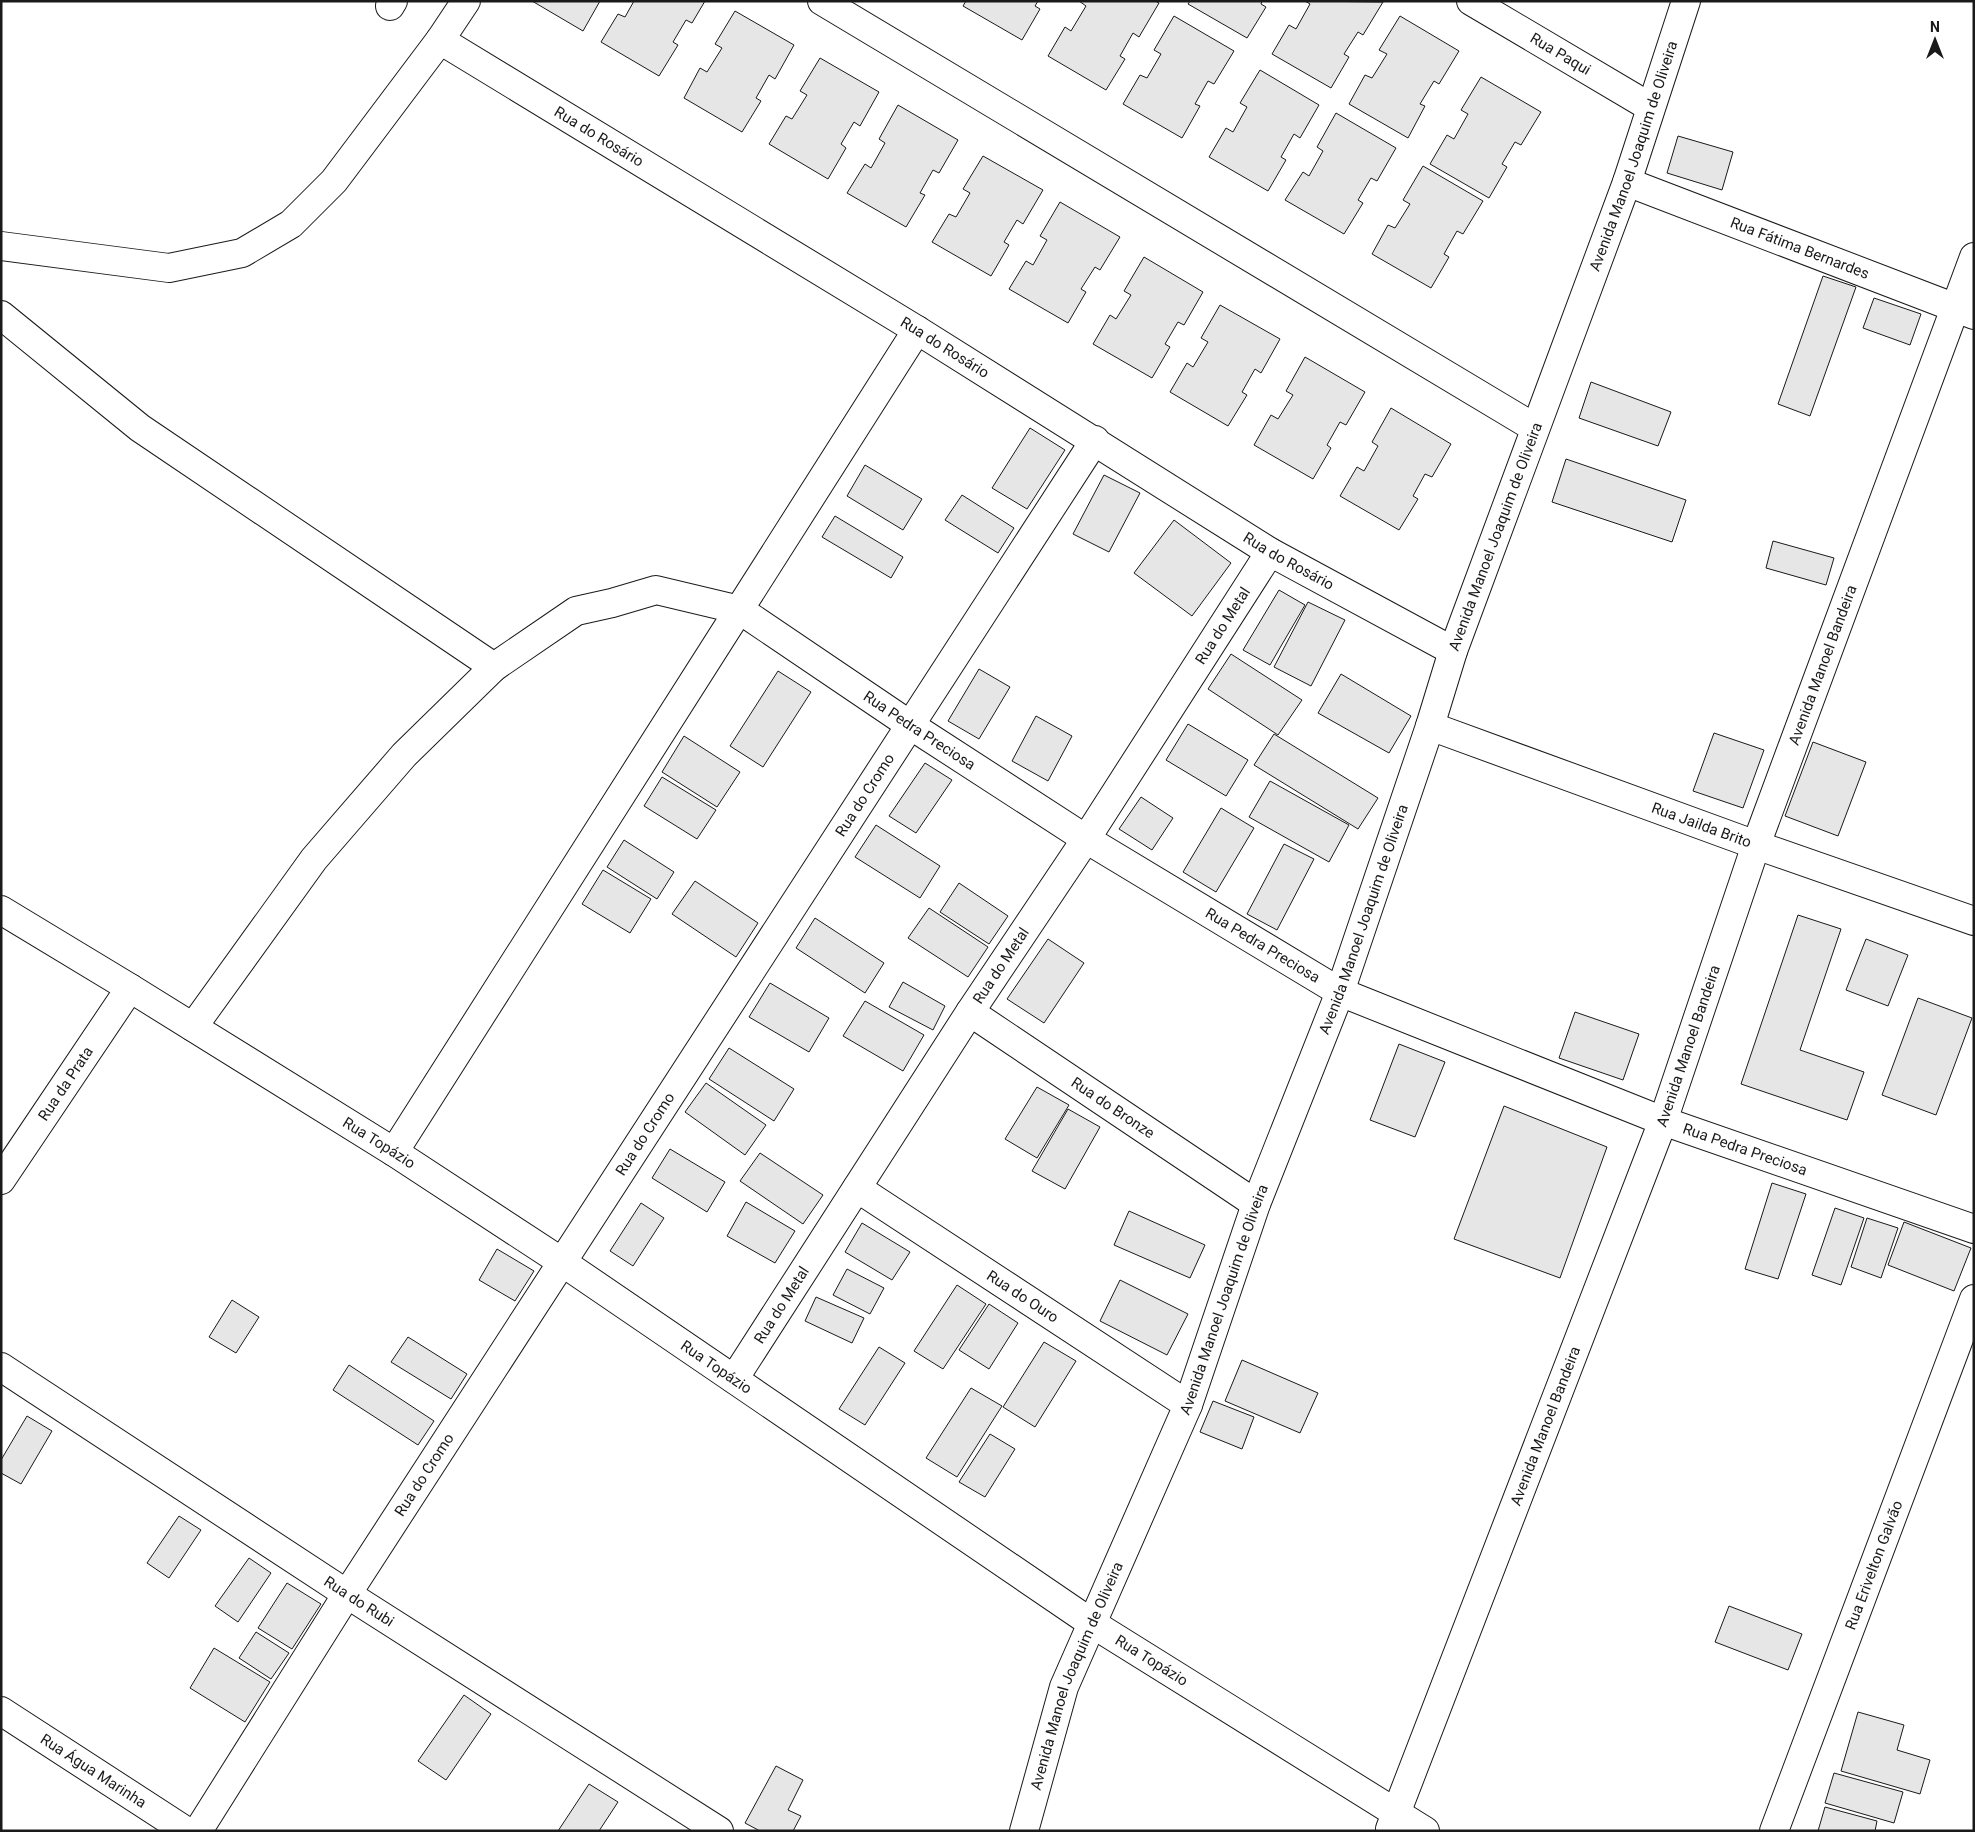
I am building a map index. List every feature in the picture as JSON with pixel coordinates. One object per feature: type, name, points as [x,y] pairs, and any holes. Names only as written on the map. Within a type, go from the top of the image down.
[{"type":"street","points":[[1,246],[169,268],[242,253],[291,224],[334,181],[440,40],[466,1]]},
{"type":"street","points":[[822,1],[1535,428]]},
{"type":"street","name":"Rua Paqui","points":[[1471,1],[1650,107]]},
{"type":"street","name":"Avenida Manoel Joaquim de Oliveira","points":[[1024,1831],[1064,1687],[1188,1405],[1256,1204],[1340,992],[1430,726],[1453,651],[1627,182],[1686,1]]},
{"type":"street","name":"Rua do Rosário","points":[[440,40],[917,330],[1095,440],[1270,552],[1453,651]]},
{"type":"street","name":"Rua Fátima Bernardes","points":[[1627,182],[1965,311]]},
{"type":"street","name":"Avenida Manoel Bandeira","points":[[1393,1822],[1663,1121],[1756,845],[1965,311],[1974,257]]},
{"type":"street","points":[[1,315],[140,428],[494,667],[404,755],[314,860],[193,1027]]},
{"type":"street","points":[[394,1152],[917,330]]},
{"type":"street","name":"Rua do Cromo","points":[[198,1831],[347,1594],[1095,440]]},
{"type":"street","name":"Rua do Metal","points":[[734,1379],[970,1012],[1086,839],[1270,552]]},
{"type":"street","name":"Rua Pedra Preciosa","points":[[494,667],[576,611],[656,590],[740,610],[910,725],[1086,839],[1340,992],[1663,1121],[1974,1229]]},
{"type":"street","name":"Rua Jailda Brito","points":[[1430,726],[1974,922]]},
{"type":"street","name":"Rua Topázio","points":[[1,910],[394,1152],[562,1262],[1093,1624],[1393,1822],[1425,1831]]},
{"type":"street","name":"Rua da Prata","points":[[1,1180],[130,988]]},
{"type":"street","name":"Rua do Bronze","points":[[970,1012],[1256,1204]]},
{"type":"street","name":"Rua do Ouro","points":[[857,1188],[1188,1405]]},
{"type":"street","name":"Rua Erivelton Galvão","points":[[1774,1831],[1974,1299]]},
{"type":"street","name":"Rua do Rubi","points":[[1,1367],[347,1594],[719,1831]]},
{"type":"street","name":"Rua Água Marinha","points":[[1,1710],[186,1831]]},
{"type":"building","points":[[532,1],[600,1],[583,31]]},
{"type":"building","points":[[634,1],[705,1],[692,23],[686,20],[673,42],[678,45],[659,76],[601,42],[618,14],[625,17]]},
{"type":"building","points":[[966,1],[1038,1],[1035,6],[1040,9],[1022,40],[963,6]]},
{"type":"building","points":[[1079,1],[1155,1],[1159,3],[1139,37],[1133,33],[1120,56],[1125,59],[1106,90],[1048,56],[1065,27],[1071,31],[1086,6]]},
{"type":"building","points":[[1190,1],[1262,1],[1261,4],[1266,7],[1247,38],[1188,4]]},
{"type":"building","points":[[1305,1],[1383,2],[1363,35],[1358,32],[1344,54],[1349,57],[1331,88],[1272,54],[1289,25],[1296,29],[1310,4]]},
{"type":"building","points":[[735,11],[794,45],[775,79],[769,75],[756,98],[761,101],[742,132],[684,98],[700,68],[707,72],[722,48],[715,44]]},
{"type":"building","points":[[1174,16],[1234,51],[1214,84],[1208,81],[1195,104],[1200,106],[1182,138],[1123,104],[1140,75],[1147,78],[1161,54],[1154,50]]},
{"type":"building","points":[[1400,16],[1459,51],[1439,84],[1434,81],[1420,104],[1425,106],[1408,138],[1349,104],[1365,75],[1372,78],[1387,54],[1379,50]]},
{"type":"building","points":[[820,58],[879,92],[860,126],[854,122],[841,144],[846,148],[828,179],[769,144],[786,116],[792,119],[807,95],[800,91]]},
{"type":"building","points":[[1260,70],[1319,105],[1300,138],[1294,134],[1281,157],[1286,160],[1268,191],[1209,157],[1226,128],[1233,132],[1247,107],[1240,103]]},
{"type":"building","points":[[1481,77],[1541,112],[1521,145],[1515,142],[1502,164],[1507,167],[1489,198],[1430,164],[1447,135],[1454,139],[1468,114],[1461,110]]},
{"type":"building","points":[[898,105],[958,140],[939,173],[933,170],[920,193],[925,195],[906,227],[847,193],[865,164],[871,168],[885,143],[879,139]]},
{"type":"building","points":[[1336,113],[1396,148],[1377,181],[1371,178],[1358,200],[1363,203],[1344,234],[1285,200],[1303,172],[1309,176],[1323,151],[1317,147]]},
{"type":"building","points":[[1678,136],[1733,152],[1722,190],[1667,173]]},
{"type":"building","points":[[983,156],[1043,190],[1023,224],[1017,220],[1004,242],[1009,245],[991,276],[932,242],[949,214],[956,217],[970,193],[963,189]]},
{"type":"building","points":[[1423,166],[1483,201],[1463,234],[1457,231],[1444,254],[1449,257],[1431,288],[1372,254],[1388,225],[1395,228],[1410,204],[1403,200]]},
{"type":"building","points":[[1060,202],[1120,237],[1100,270],[1095,267],[1081,289],[1086,292],[1068,323],[1009,289],[1026,261],[1033,265],[1047,240],[1040,236]]},
{"type":"building","points":[[1144,257],[1203,292],[1184,325],[1178,322],[1165,344],[1170,347],[1152,378],[1093,344],[1110,315],[1116,319],[1131,295],[1124,291]]},
{"type":"building","points":[[1823,276],[1856,287],[1810,416],[1778,404]]},
{"type":"building","points":[[1874,298],[1921,314],[1910,345],[1863,328]]},
{"type":"building","points":[[1220,305],[1280,339],[1261,373],[1255,369],[1242,392],[1247,395],[1228,426],[1170,392],[1187,363],[1193,367],[1208,342],[1201,338]]},
{"type":"building","points":[[1305,357],[1365,392],[1346,425],[1340,422],[1327,445],[1331,448],[1313,479],[1254,445],[1271,415],[1278,419],[1293,395],[1286,391]]},
{"type":"building","points":[[1591,382],[1671,412],[1658,446],[1579,418]]},
{"type":"building","points":[[1391,408],[1451,444],[1432,477],[1425,474],[1413,496],[1418,499],[1399,530],[1340,496],[1357,467],[1364,471],[1378,446],[1372,442]]},
{"type":"building","points":[[1030,428],[1065,450],[1027,509],[992,488]]},
{"type":"building","points":[[1566,459],[1686,500],[1672,542],[1552,502]]},
{"type":"building","points":[[865,465],[922,499],[903,530],[847,496]]},
{"type":"building","points":[[1104,475],[1140,493],[1109,552],[1073,534]]},
{"type":"building","points":[[962,495],[1014,528],[998,553],[945,520]]},
{"type":"building","points":[[835,516],[903,557],[891,578],[822,537]]},
{"type":"building","points":[[1174,520],[1231,563],[1192,616],[1134,573]]},
{"type":"building","points":[[1773,541],[1834,558],[1826,585],[1766,568]]},
{"type":"building","points":[[1279,590],[1305,605],[1270,665],[1243,650]]},
{"type":"building","points":[[1308,602],[1345,620],[1311,686],[1274,667]]},
{"type":"building","points":[[1231,654],[1302,700],[1278,735],[1208,689]]},
{"type":"building","points":[[979,669],[1010,687],[979,739],[948,721]]},
{"type":"building","points":[[778,671],[811,692],[763,767],[730,746]]},
{"type":"building","points":[[1341,674],[1411,716],[1389,753],[1318,713]]},
{"type":"building","points":[[1036,716],[1072,736],[1048,781],[1012,761]]},
{"type":"building","points":[[1188,724],[1248,760],[1226,796],[1166,760]]},
{"type":"building","points":[[1714,733],[1764,750],[1743,808],[1693,791]]},
{"type":"building","points":[[1274,734],[1378,798],[1358,829],[1254,765]]},
{"type":"building","points":[[684,736],[740,772],[717,807],[662,772]]},
{"type":"building","points":[[1813,742],[1866,762],[1838,836],[1785,816]]},
{"type":"building","points":[[925,763],[952,780],[916,833],[889,816]]},
{"type":"building","points":[[662,777],[716,810],[697,839],[644,806]]},
{"type":"building","points":[[1270,781],[1349,825],[1329,862],[1249,817]]},
{"type":"building","points":[[1141,797],[1173,818],[1152,850],[1119,829]]},
{"type":"building","points":[[1221,808],[1254,828],[1216,892],[1183,872]]},
{"type":"building","points":[[876,825],[940,866],[920,898],[855,857]]},
{"type":"building","points":[[624,840],[674,872],[657,899],[607,867]]},
{"type":"building","points":[[1284,844],[1314,859],[1277,930],[1247,914]]},
{"type":"building","points":[[603,870],[651,899],[630,933],[582,904]]},
{"type":"building","points":[[695,881],[758,923],[736,957],[672,914]]},
{"type":"building","points":[[959,883],[1008,916],[989,944],[940,912]]},
{"type":"building","points":[[929,908],[988,947],[968,977],[908,938]]},
{"type":"building","points":[[1798,915],[1841,929],[1800,1050],[1864,1072],[1847,1120],[1741,1084]]},
{"type":"building","points":[[815,918],[884,963],[865,993],[796,948]]},
{"type":"building","points":[[1048,939],[1084,963],[1044,1023],[1007,999]]},
{"type":"building","points":[[1866,939],[1908,955],[1888,1006],[1846,990]]},
{"type":"building","points":[[903,982],[945,1006],[933,1030],[889,1007]]},
{"type":"building","points":[[770,983],[829,1018],[809,1052],[749,1017]]},
{"type":"building","points":[[1918,998],[1972,1018],[1936,1115],[1882,1095]]},
{"type":"building","points":[[865,1001],[924,1035],[903,1071],[843,1036]]},
{"type":"building","points":[[1575,1012],[1639,1034],[1623,1080],[1559,1058]]},
{"type":"building","points":[[1399,1044],[1445,1062],[1415,1137],[1370,1120]]},
{"type":"building","points":[[729,1048],[794,1089],[774,1121],[709,1079]]},
{"type":"building","points":[[706,1083],[766,1125],[745,1155],[685,1112]]},
{"type":"building","points":[[1037,1087],[1069,1105],[1037,1158],[1005,1139]]},
{"type":"building","points":[[1504,1106],[1607,1147],[1560,1278],[1454,1239]]},
{"type":"building","points":[[1068,1109],[1100,1127],[1065,1189],[1032,1171]]},
{"type":"building","points":[[670,1149],[725,1182],[707,1212],[652,1178]]},
{"type":"building","points":[[760,1153],[823,1195],[803,1224],[740,1181]]},
{"type":"building","points":[[1772,1183],[1806,1194],[1778,1279],[1745,1269]]},
{"type":"building","points":[[746,1202],[795,1231],[775,1263],[727,1236]]},
{"type":"building","points":[[641,1203],[664,1218],[633,1266],[610,1251]]},
{"type":"building","points":[[1835,1208],[1864,1218],[1841,1285],[1812,1275]]},
{"type":"building","points":[[1129,1211],[1205,1245],[1190,1278],[1114,1245]]},
{"type":"building","points":[[1867,1218],[1898,1228],[1881,1278],[1851,1267]]},
{"type":"building","points":[[1904,1222],[1971,1248],[1954,1291],[1888,1265]]},
{"type":"building","points":[[862,1223],[910,1252],[892,1280],[845,1252]]},
{"type":"building","points":[[497,1249],[534,1271],[515,1301],[479,1280]]},
{"type":"building","points":[[847,1269],[884,1288],[870,1314],[833,1295]]},
{"type":"building","points":[[1120,1280],[1188,1314],[1167,1355],[1100,1321]]},
{"type":"building","points":[[957,1285],[986,1304],[943,1369],[914,1351]]},
{"type":"building","points":[[816,1297],[864,1318],[852,1343],[805,1321]]},
{"type":"building","points":[[232,1300],[259,1317],[236,1353],[209,1337]]},
{"type":"building","points":[[989,1304],[1018,1323],[989,1369],[959,1350]]},
{"type":"building","points":[[408,1337],[467,1374],[451,1399],[391,1362]]},
{"type":"building","points":[[1044,1342],[1076,1361],[1035,1427],[1003,1407]]},
{"type":"building","points":[[879,1347],[905,1363],[865,1425],[839,1409]]},
{"type":"building","points":[[1242,1360],[1318,1393],[1300,1433],[1225,1401]]},
{"type":"building","points":[[349,1365],[434,1421],[418,1445],[333,1390]]},
{"type":"building","points":[[971,1388],[1002,1406],[957,1477],[926,1458]]},
{"type":"building","points":[[1213,1401],[1254,1417],[1242,1449],[1200,1432]]},
{"type":"building","points":[[27,1416],[52,1431],[21,1484],[1,1473],[1,1460]]},
{"type":"building","points":[[990,1434],[1015,1449],[985,1497],[959,1482]]},
{"type":"building","points":[[179,1516],[201,1530],[169,1578],[147,1563]]},
{"type":"building","points":[[249,1558],[271,1573],[238,1622],[215,1606]]},
{"type":"building","points":[[287,1583],[321,1604],[292,1649],[258,1628]]},
{"type":"building","points":[[1729,1606],[1802,1634],[1788,1670],[1715,1642]]},
{"type":"building","points":[[256,1632],[289,1653],[271,1679],[239,1658]]},
{"type":"building","points":[[214,1648],[270,1682],[245,1722],[190,1688]]},
{"type":"building","points":[[464,1695],[491,1714],[446,1780],[418,1761]]},
{"type":"building","points":[[1858,1712],[1904,1725],[1897,1750],[1930,1760],[1920,1794],[1841,1771]]},
{"type":"building","points":[[776,1766],[803,1780],[788,1810],[801,1816],[793,1831],[760,1831],[745,1823]]},
{"type":"building","points":[[1834,1773],[1903,1792],[1894,1823],[1825,1803]]},
{"type":"building","points":[[589,1784],[618,1802],[599,1831],[558,1831]]},
{"type":"building","points":[[1825,1807],[1877,1821],[1875,1831],[1818,1831]]}]
